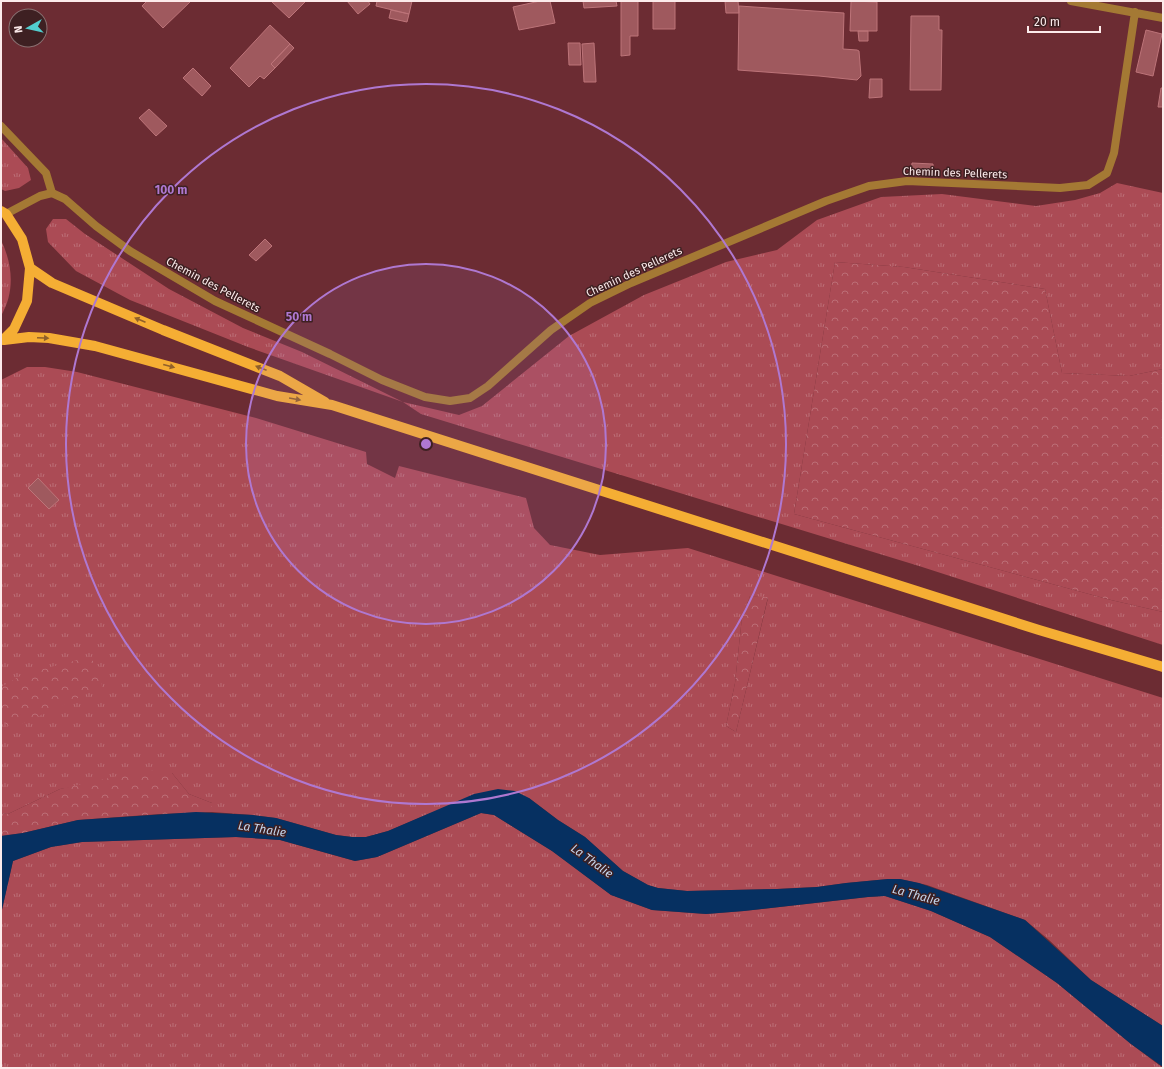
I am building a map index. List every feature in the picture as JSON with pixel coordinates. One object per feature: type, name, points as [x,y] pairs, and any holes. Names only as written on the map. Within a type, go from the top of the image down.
[{"type":"main road","points":[[3,341],[14,330],[27,301],[30,268],[22,239],[4,212]]},
{"type":"main road","points":[[30,268],[52,283],[163,330],[280,376],[332,405]]},
{"type":"main road","points":[[3,341],[29,337],[50,338],[95,346],[277,396],[332,405],[1024,626],[1163,667]]},
{"type":"street","points":[[1071,1],[1163,18]]},
{"type":"street","name":"Chemin des Pellerets","points":[[52,193],[65,199],[96,226],[130,251],[215,301],[382,380],[425,397],[450,401],[470,398],[488,386],[550,330],[590,303],[631,283],[769,224],[826,201],[869,186],[907,181],[1060,188],[1088,185],[1107,173],[1114,153],[1135,12]]},
{"type":"street","points":[[1,126],[46,172],[52,193],[40,196],[4,212]]},
{"type":"green space","points":[[1,138],[28,168],[31,180],[19,188],[5,191],[1,189]]},
{"type":"green space","points":[[1117,183],[1163,193],[1163,369],[1129,376],[1062,373],[1045,289],[904,267],[835,262],[794,514],[1111,600],[1163,612],[1163,645],[919,566],[421,414],[403,402],[459,415],[482,406],[569,336],[644,295],[726,262],[777,250],[817,220],[881,197],[942,194],[1036,206],[1075,200],[1100,193]]},
{"type":"green space","points":[[53,219],[66,219],[85,234],[169,289],[243,328],[302,352],[403,402],[248,347],[130,300],[76,271],[48,242],[46,229]]},
{"type":"green space","points":[[1,240],[8,259],[11,278],[9,298],[1,316]]},
{"type":"green space","points":[[835,262],[904,267],[1045,289],[1062,373],[1129,376],[1163,369],[1163,612],[1111,600],[794,514]]},
{"type":"green space","points":[[27,367],[45,367],[77,372],[256,418],[366,452],[367,464],[395,478],[399,466],[526,498],[534,528],[550,545],[600,555],[688,548],[1163,698],[1163,1026],[1091,980],[1049,940],[1025,920],[927,885],[900,879],[817,887],[777,889],[687,891],[658,888],[648,885],[623,871],[585,837],[558,820],[529,798],[431,813],[388,831],[366,837],[352,837],[336,835],[276,818],[212,812],[212,803],[189,794],[172,773],[60,789],[8,814],[1,813],[1,380]],"holes":[[[750,596],[768,598],[736,732],[726,726],[735,683],[742,617]]]},
{"type":"green space","points":[[750,596],[768,597],[736,732],[726,726],[735,683],[742,617]]},
{"type":"green space","points":[[89,657],[100,668],[102,687],[10,729],[1,719],[1,687],[24,674]]},
{"type":"green space","points":[[145,770],[172,773],[189,794],[212,803],[212,812],[78,820],[23,833],[1,836],[1,813],[8,814],[60,789]]},
{"type":"green space","points":[[481,813],[494,815],[552,851],[611,895],[652,910],[706,914],[885,896],[931,911],[990,937],[1057,983],[1131,1044],[1163,1068],[1,1068],[1,914],[13,861],[51,847],[82,842],[236,837],[280,840],[355,861],[377,857]]},
{"type":"water","name":"La Thalie","points":[[498,789],[515,791],[529,798],[558,820],[585,837],[623,871],[648,885],[658,888],[687,891],[777,889],[817,887],[900,879],[919,883],[1025,920],[1091,980],[1163,1026],[1163,1067],[1131,1044],[1057,983],[990,937],[931,911],[885,896],[706,914],[652,910],[611,895],[552,851],[494,815],[481,813],[377,857],[355,861],[280,840],[236,837],[82,842],[51,847],[13,861],[1,914],[1,836],[23,833],[78,820],[196,812],[253,815],[276,818],[336,835],[366,837],[388,831],[474,794]]},
{"type":"building","points":[[147,1],[191,1],[163,28],[142,6]]},
{"type":"building","points":[[271,1],[306,1],[289,18]]},
{"type":"building","points":[[347,1],[368,1],[370,4],[358,14]]},
{"type":"building","points":[[377,1],[412,1],[409,14],[376,6]]},
{"type":"building","points":[[540,1],[550,1],[555,23],[519,30],[513,7]]},
{"type":"building","points":[[583,1],[616,1],[617,6],[584,8]]},
{"type":"building","points":[[621,1],[638,1],[638,36],[630,36],[630,55],[621,56]]},
{"type":"building","points":[[653,1],[675,1],[675,29],[653,29]]},
{"type":"building","points":[[725,1],[738,1],[739,13],[726,13]]},
{"type":"building","points":[[851,1],[877,2],[877,31],[850,31]]},
{"type":"building","points":[[739,6],[844,13],[843,49],[859,51],[861,76],[857,80],[738,70]]},
{"type":"building","points":[[391,10],[409,14],[407,22],[389,18]]},
{"type":"building","points":[[911,16],[939,16],[939,30],[942,30],[941,90],[910,90]]},
{"type":"building","points":[[270,25],[290,44],[271,64],[275,68],[264,79],[260,76],[249,87],[230,68]]},
{"type":"building","points":[[1146,30],[1162,34],[1153,76],[1136,72]]},
{"type":"building","points":[[858,31],[868,31],[868,41],[859,41]]},
{"type":"building","points":[[568,43],[580,43],[581,65],[569,65]]},
{"type":"building","points":[[594,43],[596,82],[584,82],[582,44]]},
{"type":"building","points":[[290,44],[294,48],[275,68],[271,64]]},
{"type":"building","points":[[193,68],[211,86],[202,96],[183,78]]},
{"type":"building","points":[[870,79],[882,79],[882,97],[869,98]]},
{"type":"building","points":[[1161,88],[1163,88],[1163,107],[1158,107]]},
{"type":"building","points":[[149,109],[167,126],[156,136],[139,118]]},
{"type":"building","points":[[912,163],[933,164],[933,174],[911,173]]},
{"type":"building","points":[[265,239],[272,246],[256,261],[249,255]]},
{"type":"building","points":[[38,478],[59,500],[49,509],[28,488]]}]
